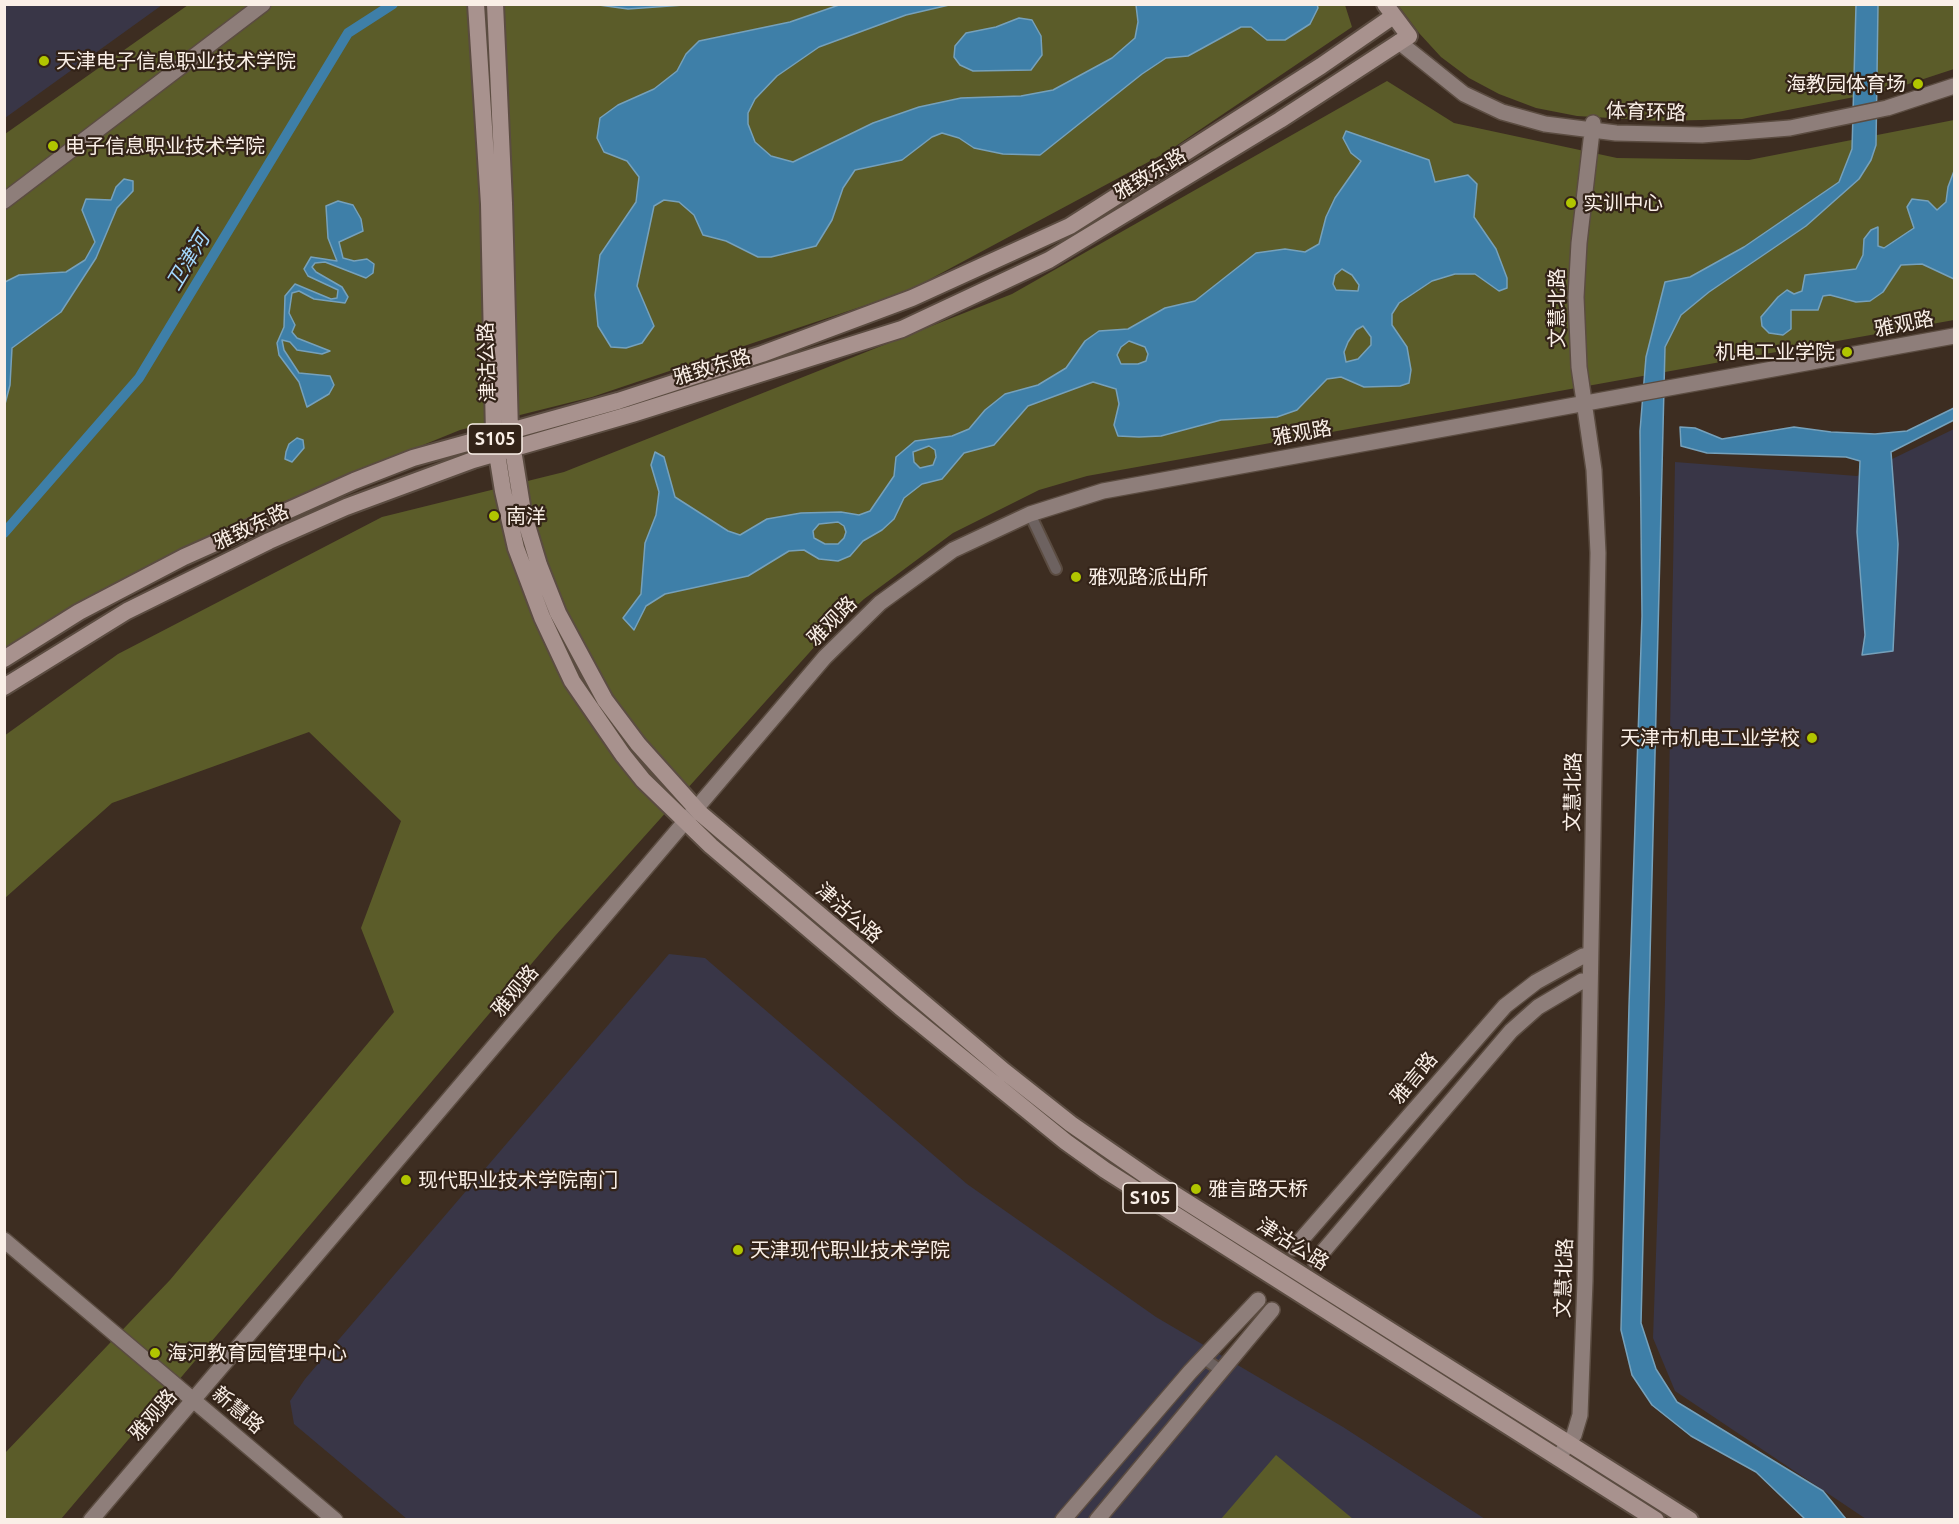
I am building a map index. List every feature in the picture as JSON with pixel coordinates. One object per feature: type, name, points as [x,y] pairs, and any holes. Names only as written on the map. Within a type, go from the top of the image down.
[{"type":"main road","points":[[4,193],[254,4]]},
{"type":"main road","points":[[4,201],[263,4]]},
{"type":"main road","name":"津沽公路","points":[[476,4],[502,433],[511,527],[526,581],[572,681],[623,755],[686,824],[900,1007],[1017,1103],[1105,1170],[1656,1520]]},
{"type":"main road","name":"津沽公路","points":[[495,4],[502,433]]},
{"type":"main road","name":"体育环路","points":[[1374,4],[1387,14],[1404,39],[1444,80],[1482,103],[1525,119],[1588,126],[1724,126],[1847,113],[1954,86]]},
{"type":"main road","name":"雅致东路","points":[[4,659],[89,607],[237,531],[413,458],[618,401],[762,354],[912,298],[1070,226],[1321,66],[1387,14]]},
{"type":"main road","name":"雅致东路","points":[[4,687],[127,610],[269,541],[394,488],[902,329],[1049,260],[1280,120],[1404,39]]},
{"type":"main road","name":"体育环路","points":[[1886,103],[1954,76]]},
{"type":"main road","name":"文慧北路","points":[[1554,1456],[1566,1441],[1580,1415],[1585,1281],[1597,668],[1597,525],[1594,470],[1570,352],[1568,294],[1588,126]]},
{"type":"main road","name":"雅观路","points":[[1679,390],[1954,336]]},
{"type":"main road","name":"雅观路","points":[[91,1520],[686,824],[827,663],[865,623],[899,595],[957,555],[1031,517],[1088,500],[1581,407],[1954,342]]},
{"type":"main road","name":"文慧北路","points":[[1566,1441],[1573,1407],[1583,957],[1589,516],[1581,407]]},
{"type":"main road","name":"津沽公路","points":[[504,452],[539,565],[558,614],[605,700],[638,744],[698,811],[994,1063],[1071,1124],[1155,1182],[1690,1520]]},
{"type":"main road","name":"雅言路","points":[[1294,1248],[1505,1006],[1536,982],[1583,957]]},
{"type":"main road","points":[[1315,1262],[1511,1032],[1538,1007],[1582,981]]},
{"type":"main road","name":"新慧路","points":[[4,1240],[334,1520]]},
{"type":"main road","name":"新慧路","points":[[4,1252],[193,1399],[320,1520]]},
{"type":"main road","points":[[1064,1520],[1203,1358],[1257,1300]]},
{"type":"main road","points":[[1097,1520],[1272,1310]]},
{"type":"main road","name":"雅观路","points":[[100,1520],[193,1399]]},
{"type":"street","points":[[1031,517],[1056,569]]},
{"type":"street","points":[[1203,1358],[1222,1371]]},
{"type":"shaded area","name":"天津电子信息职业技术学院","points":[[5,4],[162,4],[162,5],[5,118]]},
{"type":"shaded area","points":[[188,5],[1345,5],[1352,27],[1167,152],[908,291],[592,397],[460,430],[273,506],[62,615],[5,651],[5,134]]},
{"type":"shaded area","points":[[1398,5],[1954,5],[1954,69],[1890,90],[1742,119],[1660,121],[1577,116],[1536,108],[1499,94],[1469,78],[1441,57]]},
{"type":"shaded area","points":[[1387,81],[1454,123],[1617,158],[1749,160],[1954,120],[1954,320],[1087,476],[1039,490],[953,533],[864,599],[826,634],[555,936],[61,1519],[5,1519],[5,1453],[170,1280],[394,1012],[361,928],[401,821],[309,732],[112,803],[5,898],[4,736],[118,654],[382,517],[564,472],[1012,294]]},
{"type":"shaded area","name":"天津市机电工业学校","points":[[1954,429],[1954,1519],[1866,1519],[1675,1391],[1653,1338],[1665,1001],[1675,462],[1857,476]]},
{"type":"shaded area","name":"天津现代职业技术学院","points":[[669,954],[705,958],[967,1184],[1156,1317],[1343,1427],[1485,1519],[407,1519],[294,1424],[290,1401],[305,1379]]},
{"type":"shaded area","points":[[1276,1455],[1353,1519],[1221,1519]]},
{"type":"water","points":[[599,4],[684,5],[628,9]]},
{"type":"water","points":[[1317,4],[1318,8],[1310,24],[1285,40],[1267,40],[1251,27],[1241,27],[1188,56],[1166,58],[1142,74],[1040,155],[1003,154],[974,148],[959,138],[942,133],[932,137],[902,160],[855,170],[843,188],[832,220],[816,246],[771,257],[758,257],[726,241],[703,235],[694,215],[679,202],[664,200],[654,206],[637,286],[654,326],[642,343],[626,348],[611,347],[598,326],[595,295],[600,255],[636,202],[639,177],[627,161],[604,152],[597,138],[600,118],[618,105],[654,89],[677,71],[686,54],[699,41],[790,22],[839,5],[949,5],[906,15],[819,47],[777,76],[755,99],[748,113],[748,124],[755,142],[771,156],[793,162],[873,123],[919,107],[961,98],[1021,96],[1053,90],[1112,58],[1135,38],[1138,22],[1136,5]]},
{"type":"water","points":[[1856,5],[1878,5],[1876,145],[1871,160],[1859,179],[1806,226],[1709,292],[1681,315],[1665,347],[1641,1323],[1656,1369],[1677,1402],[1823,1491],[1846,1519],[1805,1519],[1756,1472],[1691,1436],[1652,1405],[1632,1375],[1621,1330],[1642,616],[1640,431],[1646,357],[1665,282],[1690,277],[1744,247],[1839,182],[1852,149]]},
{"type":"water","points":[[1019,18],[1032,20],[1041,36],[1042,55],[1031,70],[973,71],[960,65],[954,57],[955,46],[966,33],[996,27]]},
{"type":"water","points":[[1346,131],[1429,160],[1435,182],[1468,175],[1477,184],[1474,217],[1496,249],[1507,278],[1507,288],[1499,291],[1475,274],[1455,274],[1432,281],[1399,303],[1392,314],[1392,325],[1407,347],[1411,370],[1409,383],[1400,386],[1364,387],[1341,377],[1327,379],[1297,410],[1277,417],[1221,420],[1161,436],[1139,437],[1118,436],[1114,425],[1119,404],[1116,389],[1093,382],[1028,406],[994,445],[964,453],[942,479],[922,484],[904,498],[894,519],[882,530],[863,541],[850,556],[838,561],[819,559],[804,550],[789,551],[748,576],[665,594],[646,606],[634,630],[623,618],[641,594],[645,543],[656,515],[659,492],[651,465],[655,452],[664,457],[675,497],[728,531],[740,535],[767,519],[801,513],[841,512],[859,515],[870,511],[894,476],[896,457],[915,441],[952,436],[969,429],[985,410],[1005,394],[1038,385],[1066,368],[1085,341],[1099,331],[1128,329],[1165,308],[1195,301],[1256,253],[1285,249],[1305,252],[1319,244],[1326,217],[1335,198],[1361,161],[1351,153],[1343,138]],"holes":[[[1342,269],[1352,275],[1359,285],[1358,291],[1336,290],[1333,284],[1335,275]],[[1363,326],[1371,337],[1371,345],[1358,359],[1346,362],[1344,352],[1356,330]],[[1129,341],[1145,347],[1148,354],[1146,361],[1138,364],[1121,364],[1117,355],[1121,347]],[[929,446],[935,450],[936,457],[933,465],[920,468],[914,462],[913,452]],[[838,522],[844,526],[846,532],[838,544],[825,544],[814,538],[813,531],[819,524]]]},
{"type":"water","points":[[1954,171],[1954,279],[1922,264],[1901,265],[1883,292],[1870,301],[1856,302],[1830,295],[1823,296],[1818,310],[1791,310],[1791,329],[1783,335],[1769,333],[1762,326],[1761,317],[1778,297],[1787,290],[1794,294],[1802,291],[1805,275],[1856,269],[1863,255],[1864,239],[1871,230],[1878,227],[1878,246],[1884,248],[1914,228],[1907,207],[1912,199],[1928,201],[1937,210],[1946,202],[1948,187]]},
{"type":"water","points":[[124,179],[133,181],[133,191],[117,208],[96,258],[61,312],[12,348],[10,385],[5,404],[5,282],[19,275],[66,272],[85,260],[95,242],[82,210],[86,199],[111,200],[116,187]]},
{"type":"water","points":[[338,201],[353,205],[361,219],[363,231],[339,242],[343,258],[354,261],[367,259],[374,264],[373,273],[366,278],[325,262],[315,263],[312,267],[316,272],[342,287],[348,297],[345,303],[314,299],[299,291],[292,293],[289,313],[295,325],[292,332],[297,338],[330,351],[322,354],[297,350],[290,342],[282,340],[284,350],[299,373],[330,376],[334,385],[329,394],[307,407],[299,382],[279,355],[277,343],[284,327],[285,296],[295,284],[331,299],[337,298],[338,290],[308,276],[304,269],[311,257],[337,261],[328,238],[326,206]]},
{"type":"water","points":[[1954,408],[1954,420],[1891,452],[1898,544],[1893,651],[1862,655],[1865,635],[1857,532],[1860,461],[1846,457],[1707,453],[1681,446],[1680,427],[1695,428],[1722,439],[1794,427],[1875,434],[1907,431]]},
{"type":"water","points":[[297,438],[303,440],[304,448],[292,462],[285,459],[286,452],[289,444]]},
{"type":"waterway","name":"卫津河","points":[[4,533],[139,378],[348,33],[393,4]]},
{"type":"place","name":"天津电子信息职业技术学院","points":[[44,61]]},
{"type":"place","name":"海教园体育场","points":[[1918,84]]},
{"type":"place","name":"电子信息职业技术学院","points":[[53,146]]},
{"type":"place","name":"实训中心","points":[[1571,203]]},
{"type":"place","name":"机电工业学院","points":[[1847,352]]},
{"type":"place","name":"南洋","points":[[494,516]]},
{"type":"place","name":"雅观路派出所","points":[[1076,577]]},
{"type":"place","name":"天津市机电工业学校","points":[[1812,738]]},
{"type":"place","name":"现代职业技术学院南门","points":[[406,1180]]},
{"type":"place","name":"雅言路天桥","points":[[1196,1189]]},
{"type":"place","name":"天津现代职业技术学院","points":[[738,1250]]},
{"type":"place","name":"海河教育园管理中心","points":[[155,1353]]}]
